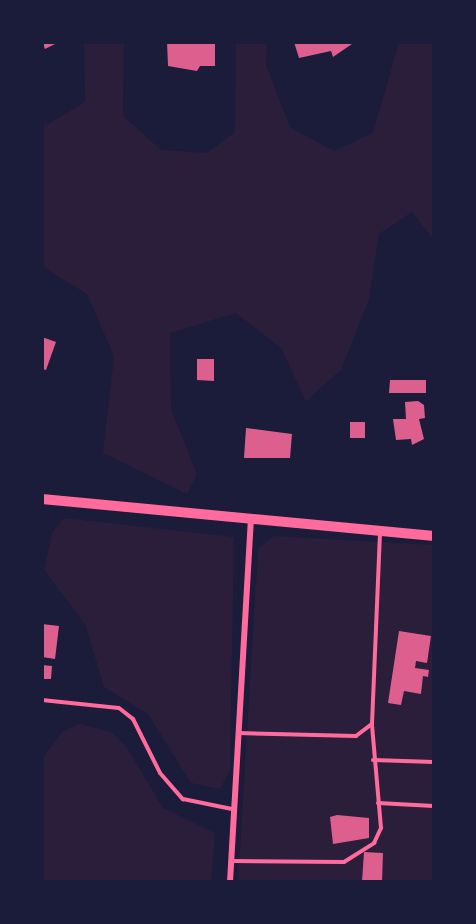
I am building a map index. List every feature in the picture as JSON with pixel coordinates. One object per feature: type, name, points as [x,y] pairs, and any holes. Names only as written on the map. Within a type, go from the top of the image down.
[{"type":"main road","points":[[42,499],[251,521],[434,536]]},
{"type":"street","points":[[230,882],[232,809],[251,521]]},
{"type":"lane","points":[[232,861],[344,862],[374,843],[381,828],[373,760],[372,724],[380,531]]},
{"type":"lane","points":[[42,700],[119,708],[133,719],[160,773],[183,799],[232,809]]},
{"type":"lane","points":[[237,733],[323,738],[364,734],[372,724]]},
{"type":"lane","points":[[373,760],[434,762]]},
{"type":"lane","points":[[378,803],[434,806]]},
{"type":"shaded area","points":[[84,42],[124,42],[123,116],[161,150],[207,153],[235,132],[236,42],[267,42],[266,65],[290,127],[334,151],[373,133],[399,42],[434,42],[434,240],[412,212],[379,234],[369,299],[341,370],[306,401],[281,348],[236,313],[170,333],[171,409],[197,474],[187,494],[103,453],[114,356],[87,294],[42,266],[42,122],[48,124],[85,102]]},
{"type":"shaded area","points":[[64,518],[234,537],[230,770],[220,789],[191,783],[148,714],[104,687],[85,624],[44,570],[52,533]]},
{"type":"shaded area","points":[[273,536],[434,545],[434,882],[238,882],[258,549]]},
{"type":"shaded area","points":[[80,724],[111,732],[126,746],[163,808],[215,833],[211,882],[42,882],[42,759],[62,732]]},
{"type":"building","points":[[42,42],[59,42],[45,49]]},
{"type":"building","points":[[167,42],[215,42],[215,66],[200,66],[197,71],[168,66]]},
{"type":"building","points":[[294,42],[352,42],[352,44],[333,57],[331,51],[299,58]]},
{"type":"building","points":[[42,337],[56,342],[46,370],[42,369]]},
{"type":"building","points":[[197,359],[214,359],[214,381],[197,380]]},
{"type":"building","points":[[390,380],[426,380],[426,393],[389,393]]},
{"type":"building","points":[[418,401],[424,405],[425,418],[419,419],[424,439],[412,445],[411,439],[396,440],[393,419],[406,419],[405,402]]},
{"type":"building","points":[[350,422],[365,422],[365,438],[350,438]]},
{"type":"building","points":[[246,428],[292,434],[290,458],[244,458]]},
{"type":"building","points":[[42,624],[59,626],[55,659],[42,657]]},
{"type":"building","points":[[399,631],[431,636],[427,663],[416,661],[415,668],[429,670],[428,677],[423,676],[421,694],[404,691],[401,705],[388,703]]},
{"type":"building","points":[[42,665],[52,666],[51,679],[42,679]]},
{"type":"building","points":[[337,815],[369,818],[369,838],[333,844],[330,817]]},
{"type":"building","points":[[364,852],[383,853],[382,882],[362,882]]}]
